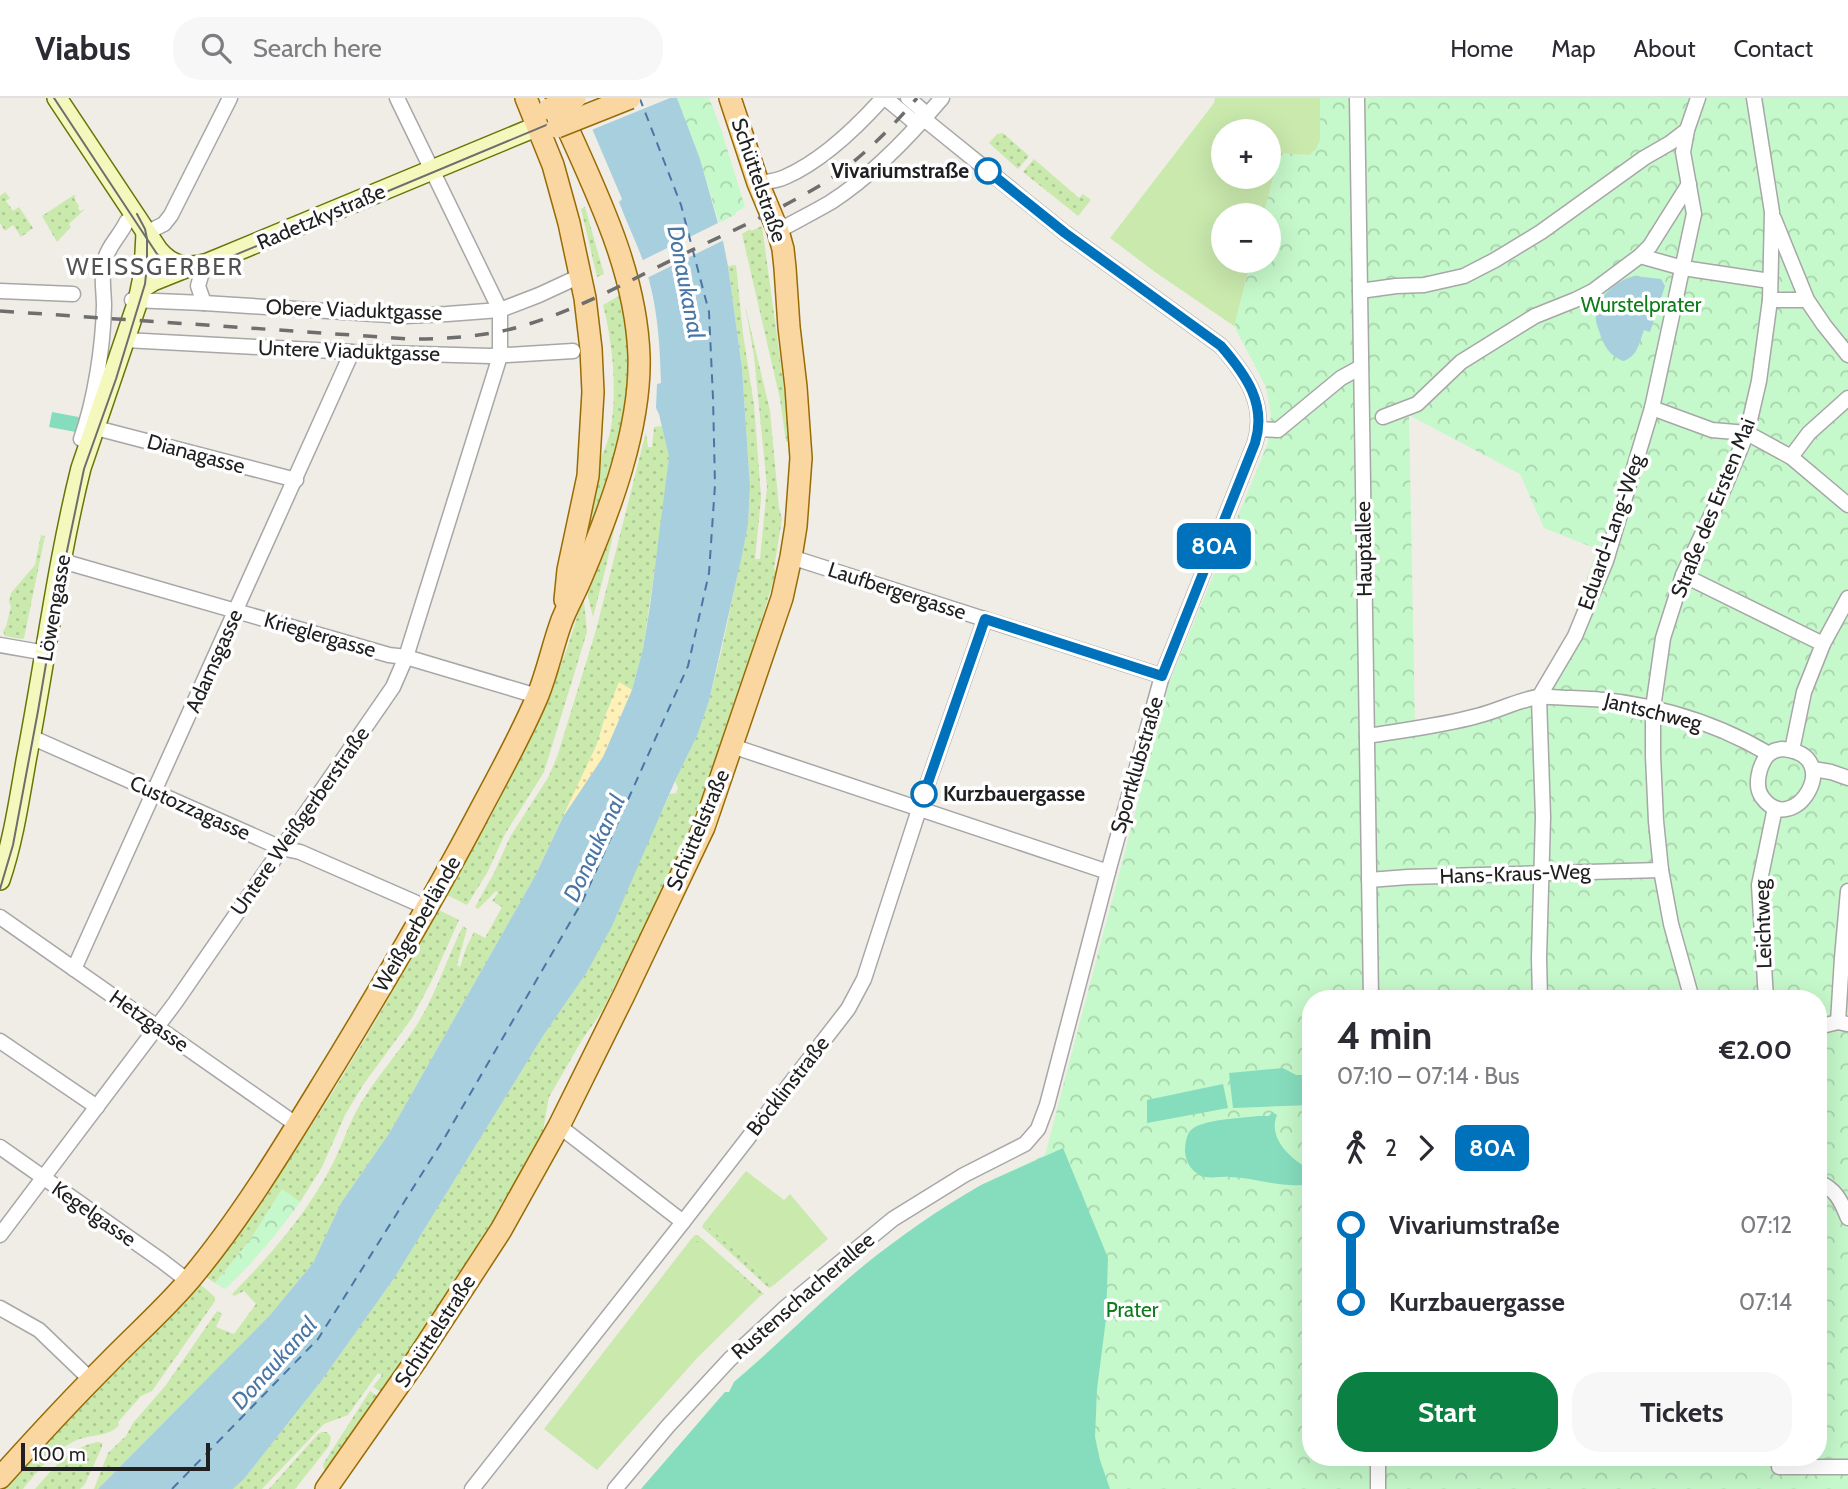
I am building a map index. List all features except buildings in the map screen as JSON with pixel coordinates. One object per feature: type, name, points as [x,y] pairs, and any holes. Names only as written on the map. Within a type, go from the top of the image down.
[{"type":"main road","points":[[526,98],[549,115],[630,98]]},
{"type":"main road","points":[[549,115],[575,98]]},
{"type":"main road","name":"Schüttelstraße","points":[[330,1488],[501,1230],[559,1126],[704,827],[782,598],[792,557],[801,458],[786,268],[778,231],[758,183],[730,98]]},
{"type":"main road","points":[[549,115],[547,146],[569,223],[587,310],[591,349],[592,425],[588,476],[568,570],[562,620]]},
{"type":"main road","name":"Weißgerberlände","points":[[0,1478],[188,1281],[232,1224],[297,1125],[428,908],[537,696],[562,620],[582,577],[629,441],[635,411],[639,353],[627,275],[596,194],[549,115]]},
{"type":"street","points":[[57,98],[166,259],[177,265],[196,266],[198,286],[204,303]]},
{"type":"street","points":[[146,233],[164,223],[171,215],[230,98]]},
{"type":"street","points":[[397,98],[500,310]]},
{"type":"street","points":[[758,183],[783,178],[809,163],[847,135],[883,98]]},
{"type":"street","points":[[890,98],[889,102],[913,121],[924,119]]},
{"type":"street","points":[[908,98],[922,110],[924,119],[1065,233],[1221,346],[1243,375],[1258,404],[1259,429],[1278,430],[1341,378],[1361,367]]},
{"type":"street","points":[[778,231],[832,201],[872,170],[910,136],[942,98]]},
{"type":"street","name":"Hauptallee","points":[[1357,98],[1371,990]]},
{"type":"street","name":"Eduard-Lang-Weg","points":[[1539,697],[1575,636],[1606,561],[1651,408],[1694,214],[1683,152],[1698,98]]},
{"type":"street","name":"Straße des Ersten Mai","points":[[1689,990],[1671,924],[1661,870],[1656,821],[1653,708],[1664,638],[1683,575],[1747,433],[1759,381],[1770,300],[1772,212],[1754,98]]},
{"type":"street","name":"Radetzkystraße","points":[[137,297],[153,281],[432,170],[549,115]]},
{"type":"street","points":[[1360,291],[1424,285],[1464,276],[1541,232],[1643,158],[1687,130]]},
{"type":"street","points":[[1383,417],[1417,404],[1461,362],[1535,316],[1593,291],[1640,256],[1650,246],[1689,184]]},
{"type":"street","points":[[1772,212],[1807,300],[1848,355]]},
{"type":"street","points":[[88,433],[104,305],[104,264],[111,246],[127,221]]},
{"type":"street","name":"Löwengasse","points":[[0,880],[12,836],[88,433],[125,340],[145,265],[146,233]]},
{"type":"street","points":[[1640,256],[1683,268],[1770,281]]},
{"type":"street","name":"Obere Viaduktgasse","points":[[137,297],[405,316],[500,310],[580,276]]},
{"type":"street","points":[[5,291],[73,294]]},
{"type":"street","points":[[1770,300],[1807,300]]},
{"type":"street","name":"Untere Weißgerberstraße","points":[[0,1235],[175,1003],[393,687],[406,657],[500,356],[500,310]]},
{"type":"street","name":"Untere Viaduktgasse","points":[[125,340],[352,352],[500,356],[573,351]]},
{"type":"street","name":"Adamsgasse","points":[[74,970],[352,352]]},
{"type":"street","points":[[1791,457],[1809,433],[1848,398]]},
{"type":"street","points":[[1651,408],[1712,430],[1747,433],[1791,457],[1848,505]]},
{"type":"street","name":"Sportklubstraße","points":[[1025,1144],[1038,1129],[1046,1105],[1162,676],[1259,429]]},
{"type":"street","name":"Dianagasse","points":[[88,433],[296,480]]},
{"type":"street","name":"Laufbergergasse","points":[[792,557],[1162,676]]},
{"type":"street","name":"Krieglergasse","points":[[62,561],[537,696]]},
{"type":"street","points":[[1683,575],[1823,644]]},
{"type":"street","points":[[1791,750],[1804,692],[1823,644],[1848,597]]},
{"type":"street","name":"Böcklinstraße","points":[[472,1489],[848,1009],[864,979],[919,808],[985,619]]},
{"type":"street","points":[[0,645],[46,653]]},
{"type":"street","points":[[1539,697],[1544,817],[1540,990]]},
{"type":"street","name":"Jantschweg","points":[[1367,736],[1459,721],[1539,697],[1594,698],[1653,708],[1707,725],[1769,754]]},
{"type":"street","name":"Custozzagasse","points":[[31,737],[281,848],[300,852],[428,908]]},
{"type":"street","points":[[732,747],[1108,872]]},
{"type":"street","points":[[1782,749],[1791,750],[1807,760],[1813,769],[1813,785],[1805,799],[1791,808],[1775,808],[1767,803],[1758,789],[1759,778],[1769,754],[1782,749]]},
{"type":"street","points":[[1813,769],[1848,778]]},
{"type":"street","name":"Leichtweg","points":[[1765,990],[1759,885],[1775,808]]},
{"type":"street","name":"Hans-Kraus-Weg","points":[[1369,880],[1661,870]]},
{"type":"street","points":[[1843,1023],[1842,958],[1848,891]]},
{"type":"street","name":"Hetzgasse","points":[[0,917],[297,1125]]},
{"type":"street","points":[[0,1041],[97,1107]]},
{"type":"street","points":[[559,1126],[683,1222]]},
{"type":"street","name":"Rustenschacherallee","points":[[615,1489],[730,1359],[786,1307],[892,1219],[964,1175],[1025,1144]]},
{"type":"street","name":"Kegelgasse","points":[[0,1147],[188,1281]]},
{"type":"street","points":[[1827,1187],[1838,1195],[1848,1218]]},
{"type":"street","points":[[0,1308],[39,1330],[91,1380]]},
{"type":"street","points":[[1378,1466],[1378,1489]]},
{"type":"street","points":[[1779,1467],[1848,1467]]},
{"type":"green space","points":[[677,98],[709,98],[721,129],[745,207],[719,223],[700,159]]},
{"type":"green space","points":[[1215,98],[1320,98],[1320,140],[1309,155],[1281,153],[1281,119],[1211,119],[1211,189],[1270,189],[1266,203],[1211,203],[1211,273],[1248,273],[1234,326],[1110,238],[1214,103]]},
{"type":"green space","points":[[1320,98],[1848,98],[1848,1489],[641,1489],[725,1392],[729,1392],[734,1382],[860,1269],[908,1232],[981,1185],[1045,1155],[1170,680],[1268,443],[1271,414],[1266,387],[1234,326],[1248,273],[1281,273],[1281,203],[1266,203],[1270,189],[1281,189],[1281,152],[1308,155],[1320,140]],"holes":[[[1409,415],[1520,474],[1544,528],[1597,549],[1568,634],[1545,680],[1518,698],[1503,699],[1502,702],[1453,718],[1415,724]]]},
{"type":"green space","points":[[1003,133],[1029,156],[1018,169],[989,143],[997,134]]},
{"type":"green space","points":[[1034,159],[1079,198],[1083,194],[1091,200],[1078,216],[1023,172]]},
{"type":"green space","points":[[5,192],[10,198],[6,201],[13,211],[19,207],[33,228],[21,237],[13,225],[5,231],[0,223],[0,196]]},
{"type":"green space","points":[[74,195],[80,211],[85,209],[69,224],[71,227],[57,242],[42,216]]},
{"type":"green space","points":[[585,207],[604,274],[597,277],[581,209]]},
{"type":"green space","points":[[762,226],[787,410],[788,442],[742,234]]},
{"type":"green space","points":[[736,265],[754,405],[760,483],[755,559],[760,559],[767,487],[754,356],[745,305],[770,411],[782,519],[774,568],[776,572],[739,695],[695,817],[602,1011],[549,1097],[542,1136],[519,1180],[437,1313],[383,1393],[373,1387],[382,1375],[378,1373],[348,1415],[324,1424],[262,1489],[233,1489],[244,1479],[322,1380],[395,1277],[543,1036],[587,972],[670,794],[676,793],[678,788],[675,781],[697,736],[709,701],[748,524],[750,487],[742,368],[728,266]]},
{"type":"green space","points":[[625,289],[633,358],[618,453],[581,558],[588,497],[609,436],[613,413],[613,366],[603,305]]},
{"type":"green space","points":[[52,412],[84,418],[81,433],[49,427]]},
{"type":"green space","points":[[662,426],[669,457],[664,506],[643,649],[632,690],[619,683],[597,744],[535,876],[390,1132],[341,1203],[313,1263],[270,1315],[98,1489],[94,1489],[108,1453],[126,1436],[133,1423],[166,1385],[217,1311],[222,1314],[216,1327],[234,1334],[256,1304],[244,1291],[234,1296],[232,1294],[275,1248],[314,1196],[364,1099],[425,1011],[463,926],[467,929],[457,965],[460,967],[474,932],[485,938],[502,907],[492,901],[498,893],[496,891],[478,909],[475,907],[510,837],[549,776],[558,754],[596,630],[646,432],[648,447],[652,447],[654,427]]},
{"type":"green space","points":[[618,511],[606,567],[593,617],[587,584]]},
{"type":"green space","points":[[41,535],[45,536],[24,638],[5,636],[3,631],[11,607],[11,593],[35,565]]},
{"type":"green space","points":[[582,600],[587,632],[544,772],[505,834],[487,873],[467,905],[447,895],[542,709],[570,641]]},
{"type":"green space","points":[[439,910],[459,920],[412,1018],[363,1085],[345,1115],[322,1167],[300,1202],[282,1190],[250,1240],[215,1283],[206,1277],[270,1189],[329,1098]]},
{"type":"green space","points":[[1283,1068],[1302,1075],[1302,1105],[1233,1108],[1229,1073]]},
{"type":"green space","points":[[1223,1084],[1228,1108],[1147,1123],[1147,1100]]},
{"type":"green space","points":[[1272,1112],[1277,1115],[1275,1132],[1278,1140],[1289,1155],[1302,1165],[1302,1185],[1205,1177],[1198,1174],[1187,1162],[1186,1144],[1190,1131],[1195,1127],[1223,1120],[1269,1116]]},
{"type":"green space","points":[[1063,1148],[1108,1258],[1106,1319],[1097,1389],[1095,1437],[1110,1489],[641,1489],[725,1392],[729,1392],[734,1382],[862,1267],[965,1194]]},
{"type":"green space","points":[[746,1171],[784,1200],[790,1194],[828,1239],[774,1285],[704,1223]]},
{"type":"green space","points":[[282,1189],[300,1202],[246,1269],[225,1289],[215,1283],[250,1240]]},
{"type":"green space","points":[[704,1223],[774,1285],[769,1288],[702,1227]]},
{"type":"green space","points":[[695,1235],[764,1294],[760,1296],[692,1238]]},
{"type":"green space","points":[[692,1238],[760,1296],[698,1357],[597,1470],[544,1429]]},
{"type":"green space","points":[[200,1284],[215,1297],[215,1301],[152,1391],[141,1396],[115,1429],[69,1444],[47,1461],[23,1489],[5,1489],[80,1407]]},
{"type":"green space","points":[[370,1391],[380,1398],[328,1472],[324,1470],[323,1464]]},
{"type":"green space","points":[[327,1432],[331,1437],[329,1446],[295,1489],[269,1489],[318,1434]]},
{"type":"green space","points":[[98,1442],[102,1443],[102,1447],[85,1484],[80,1489],[35,1489],[70,1454]]},
{"type":"sand","points":[[619,682],[632,690],[603,757],[563,817],[597,744]]},
{"type":"water","name":"Donaukanal","points":[[579,98],[677,98],[700,159],[728,266],[742,368],[750,487],[748,524],[709,701],[697,736],[612,926],[587,972],[543,1036],[395,1277],[322,1380],[244,1479],[233,1489],[98,1489],[270,1315],[313,1263],[341,1203],[390,1132],[535,876],[563,817],[603,757],[632,690],[643,649],[650,606],[669,457],[656,408],[657,384],[661,383],[659,336],[647,273],[619,202],[622,199]]},
{"type":"water","points":[[1634,276],[1661,279],[1665,286],[1650,332],[1644,330],[1634,353],[1623,361],[1605,345],[1597,326],[1596,315],[1604,295],[1621,281]]},
{"type":"pier","points":[[575,98],[670,98],[589,131]]},
{"type":"pier","points":[[722,221],[726,239],[645,279],[639,262]]},
{"type":"ferry route","points":[[172,1489],[318,1339],[445,1137],[582,902],[688,666],[709,573],[715,485],[709,312],[681,205],[640,99]]},
{"type":"tram line","points":[[54,98],[157,254],[169,264],[189,269],[211,265],[611,98]]},
{"type":"tram line","points":[[0,889],[13,845],[57,599],[84,469],[116,379],[145,284],[147,239],[137,214]]},
{"type":"railway","points":[[0,311],[410,339],[463,337],[502,331],[581,304],[798,198],[829,180],[856,159],[882,136],[917,98]]},
{"type":"bus line","name":"80A","points":[[924,794],[985,619],[1162,676],[1259,429],[1258,404],[1248,384],[1221,346],[1142,291],[988,171]]},
{"type":"place","name":"Vivariumstraße","points":[[988,171]]},
{"type":"place","name":"Kurzbauergasse","points":[[924,794]]},
{"type":"district","name":"WEISSGERBER","points":[[155,267]]},
{"type":"park label","name":"Wurstelprater","points":[[1641,305]]},
{"type":"park label","name":"Prater","points":[[1132,1310]]}]
